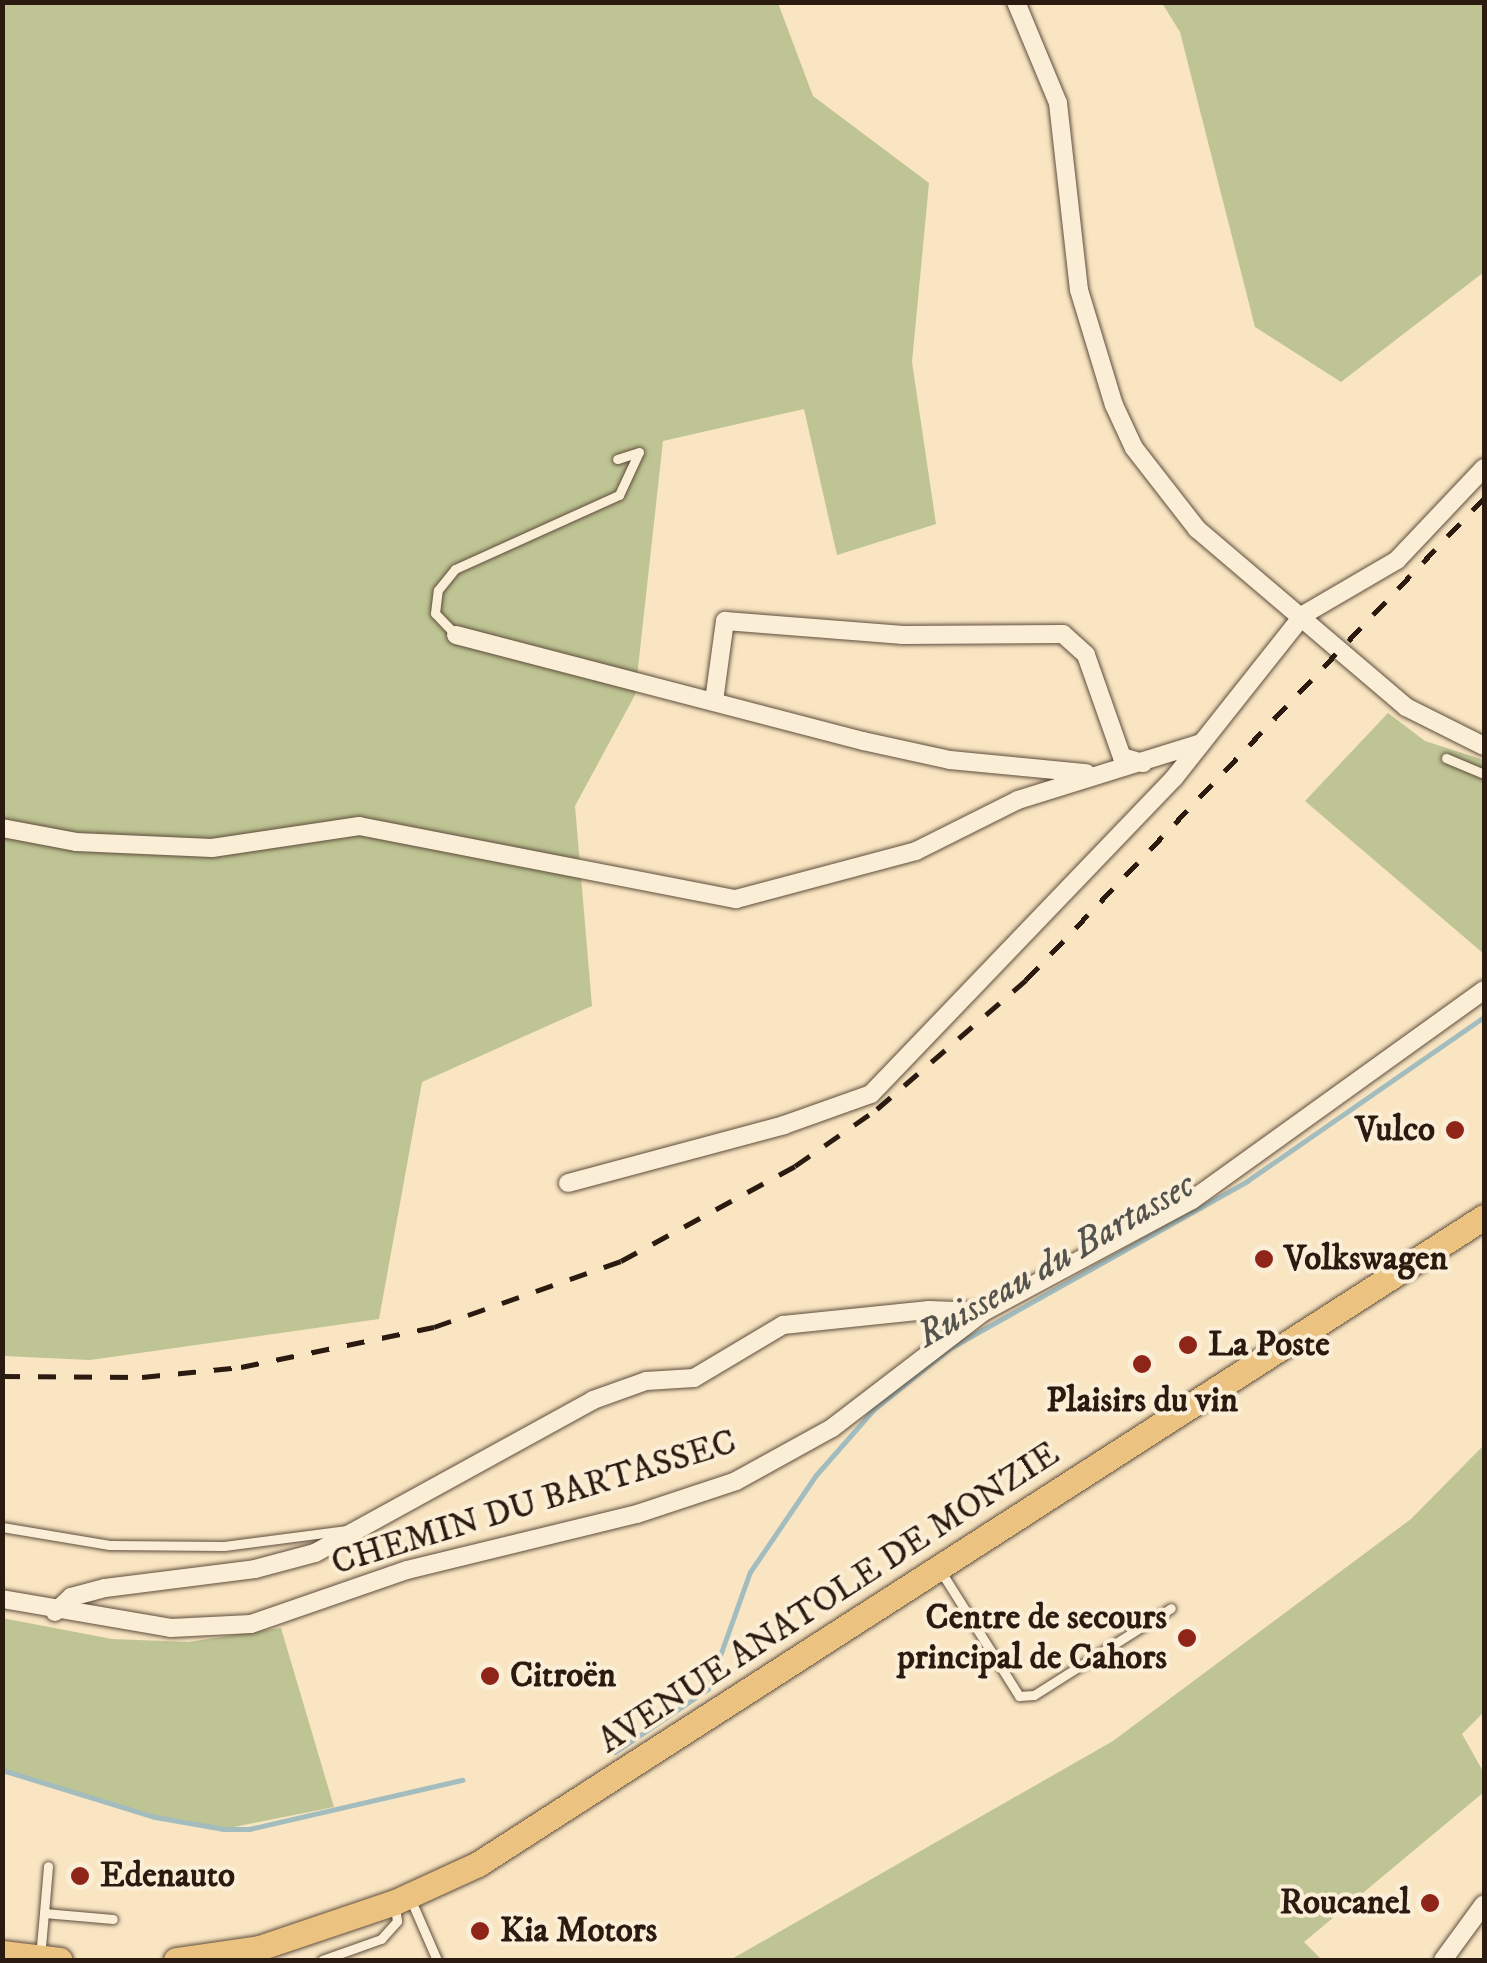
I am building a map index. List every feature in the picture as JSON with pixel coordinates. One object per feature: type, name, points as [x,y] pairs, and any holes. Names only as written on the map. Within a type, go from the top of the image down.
[{"type":"main road","name":"AVENUE ANATOLE DE MONZIE","points":[[176,1960],[249,1956],[402,1899],[478,1864],[1484,1216]]},
{"type":"main road","points":[[2,1952],[50,1959]]},
{"type":"street","points":[[1016,2],[1058,103],[1078,290],[1114,405],[1172,502],[1406,707],[1484,746]]},
{"type":"street","points":[[568,1183],[871,1094],[1036,927],[1201,743],[1303,615],[1397,560],[1484,468]]},
{"type":"street","points":[[714,701],[725,621],[903,635],[1062,634],[1086,655],[1122,757],[1144,764]]},
{"type":"street","points":[[456,635],[950,760],[1092,773]]},
{"type":"street","points":[[2,828],[76,842],[212,848],[359,826],[736,899],[916,851],[1018,800],[1092,773],[1144,764],[1201,743]]},
{"type":"street","name":"CHEMIN DU BARTASSEC","points":[[2,1600],[56,1612],[171,1628],[251,1624],[450,1557],[676,1503],[784,1458],[983,1312],[1192,1200],[1484,990]]},
{"type":"street","points":[[56,1612],[71,1597],[105,1588],[300,1558],[593,1400],[646,1381],[694,1378],[784,1324],[929,1310],[983,1312]]},
{"type":"street","points":[[1443,1960],[1484,1904]]},
{"type":"lane","points":[[456,635],[435,613],[438,590],[455,569],[619,495],[638,452],[617,459]]},
{"type":"lane","points":[[1446,758],[1484,774]]},
{"type":"lane","points":[[2,1527],[148,1546],[224,1546],[360,1528]]},
{"type":"lane","points":[[939,1569],[1019,1696],[1034,1695],[1170,1608]]},
{"type":"lane","points":[[48,1866],[44,1914],[50,1959]]},
{"type":"lane","points":[[322,1960],[381,1939],[397,1921],[402,1899]]},
{"type":"lane","points":[[402,1899],[437,1960]]},
{"type":"lane","points":[[44,1914],[112,1919]]},
{"type":"green space","points":[[3,3],[778,3],[813,96],[929,183],[912,362],[936,524],[837,555],[804,409],[663,441],[635,695],[575,806],[592,1006],[422,1082],[379,1319],[90,1360],[3,1356]]},
{"type":"green space","points":[[1162,3],[1484,3],[1484,272],[1341,382],[1255,327],[1180,32]]},
{"type":"green space","points":[[1388,713],[1425,741],[1484,760],[1484,954],[1305,801]]},
{"type":"green space","points":[[1484,1445],[1484,1712],[1462,1734],[1484,1773],[1484,1792],[1304,1942],[1322,1960],[730,1960],[1113,1741],[1411,1519]]},
{"type":"green space","points":[[2,1618],[112,1639],[188,1642],[281,1628],[334,1807],[224,1829],[155,1817],[3,1770]]},
{"type":"waterway","name":"Ruisseau du Bartassec","points":[[615,1752],[708,1689],[750,1572],[816,1475],[874,1409],[950,1348],[1247,1181],[1484,1017]]},
{"type":"waterway","name":"Ruisseau du Bartassec","points":[[2,1770],[155,1817],[224,1829],[249,1829],[462,1780]]},
{"type":"railway","points":[[2,1376],[142,1377],[241,1367],[434,1327],[621,1261],[795,1166],[877,1109],[1026,980],[1484,498]]},
{"type":"place","name":"Vulco","points":[[1455,1130]]},
{"type":"place","name":"Volkswagen","points":[[1264,1259]]},
{"type":"place","name":"La Poste","points":[[1188,1345]]},
{"type":"place","name":"Plaisirs du vin","points":[[1142,1364]]},
{"type":"place","name":"Centre de secours principal de Cahors","points":[[1187,1638]]},
{"type":"place","name":"Citroën","points":[[490,1676]]},
{"type":"place","name":"Edenauto","points":[[80,1876]]},
{"type":"place","name":"Roucanel","points":[[1430,1903]]},
{"type":"place","name":"Kia Motors","points":[[480,1931]]}]
